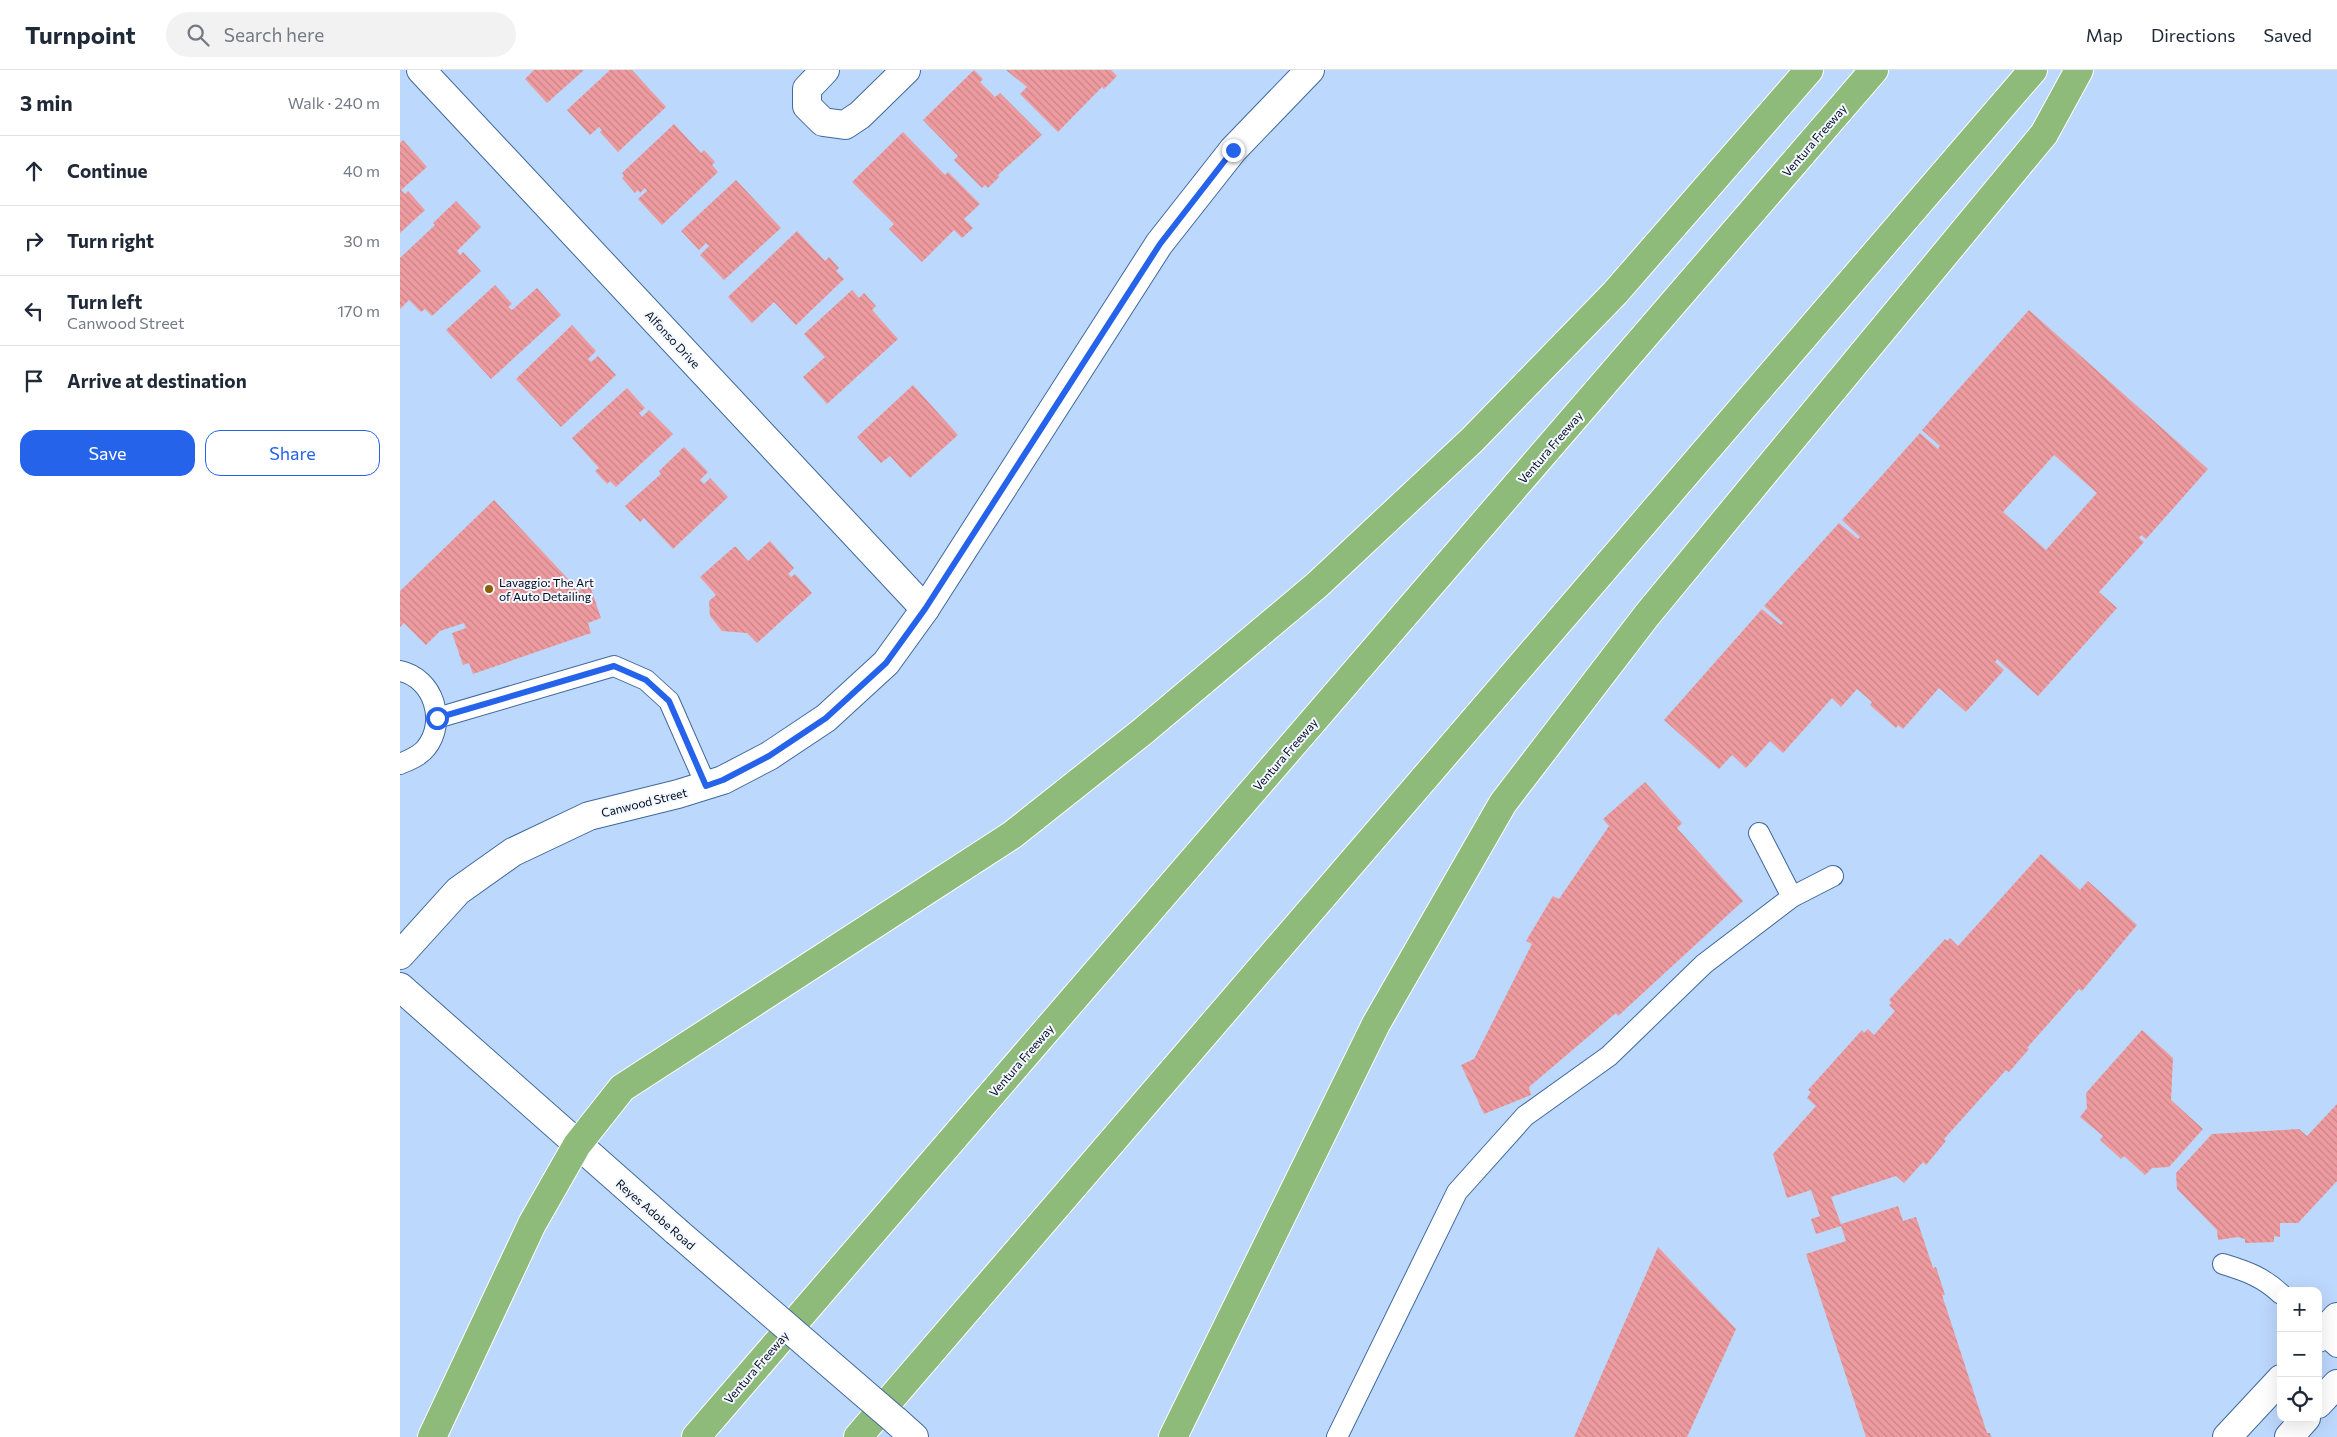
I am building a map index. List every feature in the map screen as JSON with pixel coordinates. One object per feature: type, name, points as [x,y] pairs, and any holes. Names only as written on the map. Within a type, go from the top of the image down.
[{"type":"highway","points":[[432,1437],[532,1224],[577,1145],[622,1088],[1012,835],[1142,732],[1317,585],[1472,440],[1615,293],[1809,70]]},
{"type":"highway","name":"Ventura Freeway","points":[[696,1437],[1874,70]]},
{"type":"highway","points":[[858,1437],[2033,70]]},
{"type":"highway","points":[[1173,1437],[1376,1024],[1503,803],[1647,615],[2044,134],[2079,70]]},
{"type":"street","name":"Alfonso Drive","points":[[421,70],[925,609]]},
{"type":"street","points":[[825,70],[807,88],[807,106],[823,122],[845,125],[860,115],[906,70]]},
{"type":"street","name":"Canwood Street","points":[[400,955],[458,891],[513,852],[589,816],[723,780],[769,756],[826,718],[886,663],[925,609],[1160,244],[1233,150],[1304,72]]},
{"type":"street","name":"Reyes Adobe Road","points":[[400,987],[577,1145],[914,1437]]},
{"type":"street","points":[[2227,1437],[2277,1383]]},
{"type":"street","points":[[2322,1400],[2337,1384]]},
{"type":"street","points":[[2289,1437],[2302,1422]]},
{"type":"lane","points":[[437,718],[614,666],[646,680],[669,701],[706,786]]},
{"type":"lane","points":[[400,671],[417,678],[428,689],[434,703],[437,718],[434,734],[426,749],[413,759],[400,764]]},
{"type":"lane","points":[[1759,833],[1792,897]]},
{"type":"lane","points":[[1336,1437],[1457,1192],[1525,1116],[1609,1056],[1704,964],[1792,897],[1833,876]]},
{"type":"lane","points":[[2223,1264],[2252,1272],[2267,1281],[2277,1290]]},
{"type":"building","points":[[534,70],[584,70],[547,103],[525,79]]},
{"type":"building","points":[[610,70],[632,70],[666,107],[618,152],[600,132],[602,130],[599,127],[590,135],[567,110]]},
{"type":"building","points":[[974,70],[983,79],[980,82],[995,97],[1000,93],[1042,135],[998,175],[999,177],[988,188],[985,185],[982,188],[954,160],[958,156],[923,120]]},
{"type":"building","points":[[1006,70],[1111,70],[1117,76],[1104,89],[1102,87],[1058,132],[1020,94],[1027,87]]},
{"type":"building","points":[[674,124],[701,153],[704,150],[715,162],[712,165],[718,172],[662,225],[638,199],[647,191],[645,188],[640,193],[638,190],[635,193],[622,178],[624,176],[622,173]]},
{"type":"building","points":[[903,132],[945,175],[948,172],[980,204],[964,219],[973,228],[962,238],[954,230],[922,262],[889,229],[894,224],[852,182]]},
{"type":"building","points":[[403,140],[427,167],[401,190],[405,194],[408,191],[425,210],[400,233],[400,143]]},
{"type":"building","points":[[736,180],[781,228],[724,280],[700,255],[709,246],[706,243],[699,250],[681,231]]},
{"type":"building","points":[[456,201],[481,227],[457,251],[460,255],[463,252],[481,271],[432,316],[425,309],[421,312],[409,300],[400,309],[400,258],[435,225],[433,223]]},
{"type":"building","points":[[797,231],[825,261],[829,257],[839,268],[836,271],[844,279],[796,325],[774,302],[752,323],[728,297]]},
{"type":"building","points":[[495,285],[512,304],[508,307],[512,310],[537,288],[561,315],[491,379],[446,330]]},
{"type":"building","points":[[852,290],[859,298],[864,293],[876,306],[872,310],[898,339],[827,404],[803,377],[825,357],[804,334]]},
{"type":"building","points":[[2029,310],[2208,469],[2146,539],[2141,535],[2139,538],[2144,542],[2099,592],[2117,608],[2038,696],[1997,659],[1995,662],[2004,670],[1966,712],[1939,688],[1903,729],[1898,725],[1896,728],[1870,705],[1872,702],[1857,689],[1841,707],[1832,698],[1783,753],[1770,741],[1746,768],[1732,755],[1719,769],[1664,720],[1762,609],[1781,625],[1783,623],[1764,606],[1839,523],[1858,539],[1860,537],[1842,520],[1920,433],[1938,449],[1940,446],[1922,430]],"holes":[[[2054,455],[2097,493],[2046,550],[2003,512]]]},
{"type":"building","points":[[572,325],[596,351],[588,359],[591,362],[598,356],[616,375],[561,427],[516,379]]},
{"type":"building","points":[[913,385],[958,435],[910,478],[890,456],[881,463],[857,437]]},
{"type":"building","points":[[627,388],[645,408],[639,413],[642,417],[649,410],[673,434],[616,487],[610,481],[607,484],[595,471],[599,468],[572,438]]},
{"type":"building","points":[[684,447],[708,472],[700,480],[704,484],[710,478],[728,497],[673,549],[644,518],[640,522],[625,506],[661,474],[659,471]]},
{"type":"building","name":"Lavaggio: The Art of Auto Detailing","points":[[494,500],[570,581],[573,580],[577,591],[590,586],[601,618],[588,623],[591,633],[473,674],[469,663],[463,665],[452,633],[466,628],[464,623],[440,631],[426,645],[404,623],[400,627],[400,591]]},
{"type":"building","points":[[770,541],[794,568],[788,574],[791,577],[795,574],[812,593],[757,643],[747,633],[722,631],[710,616],[709,601],[716,595],[700,577],[734,547],[748,561]]},
{"type":"building","points":[[1645,782],[1682,823],[1677,828],[1743,901],[1618,1016],[1616,1013],[1529,1087],[1531,1095],[1484,1114],[1461,1065],[1474,1059],[1532,944],[1526,941],[1553,896],[1559,899],[1609,826],[1603,819]]},
{"type":"building","points":[[2041,854],[2080,890],[2088,881],[2137,925],[2082,991],[2079,989],[2027,1048],[2029,1049],[2009,1072],[2006,1070],[1944,1139],[1946,1141],[1926,1165],[1923,1162],[1904,1183],[1896,1176],[1831,1197],[1841,1224],[1898,1206],[1903,1221],[1916,1217],[1933,1268],[1936,1267],[1945,1295],[1942,1295],[1987,1433],[1990,1433],[1991,1437],[1866,1437],[1806,1254],[1846,1241],[1841,1226],[1816,1234],[1811,1219],[1820,1216],[1811,1190],[1787,1198],[1773,1154],[1816,1106],[1807,1098],[1811,1092],[1808,1090],[1862,1030],[1864,1033],[1868,1029],[1874,1035],[1895,1011],[1889,1005],[1892,1003],[1889,1000],[1945,939],[1947,941],[1950,938],[1958,946]]},
{"type":"building","points":[[2142,1030],[2173,1058],[2171,1100],[2203,1129],[2169,1167],[2152,1168],[2145,1175],[2124,1156],[2121,1159],[2100,1140],[2103,1136],[2080,1117],[2087,1108],[2086,1093]]},
{"type":"building","points":[[2337,1104],[2337,1181],[2298,1223],[2280,1223],[2280,1237],[2274,1236],[2274,1242],[2245,1243],[2245,1239],[2238,1237],[2218,1240],[2217,1230],[2177,1189],[2176,1173],[2212,1134],[2299,1129],[2307,1136]]},
{"type":"building","points":[[1658,1247],[1736,1329],[1687,1437],[1574,1437]]},
{"type":"place","name":"Lavaggio: The Art of Auto Detailing","points":[[489,589]]},
{"type":"route","points":[[437,718],[614,666],[646,680],[669,701],[706,786],[723,780],[769,756],[826,718],[886,663],[925,609],[1160,244],[1198,192],[1233,150]]}]
